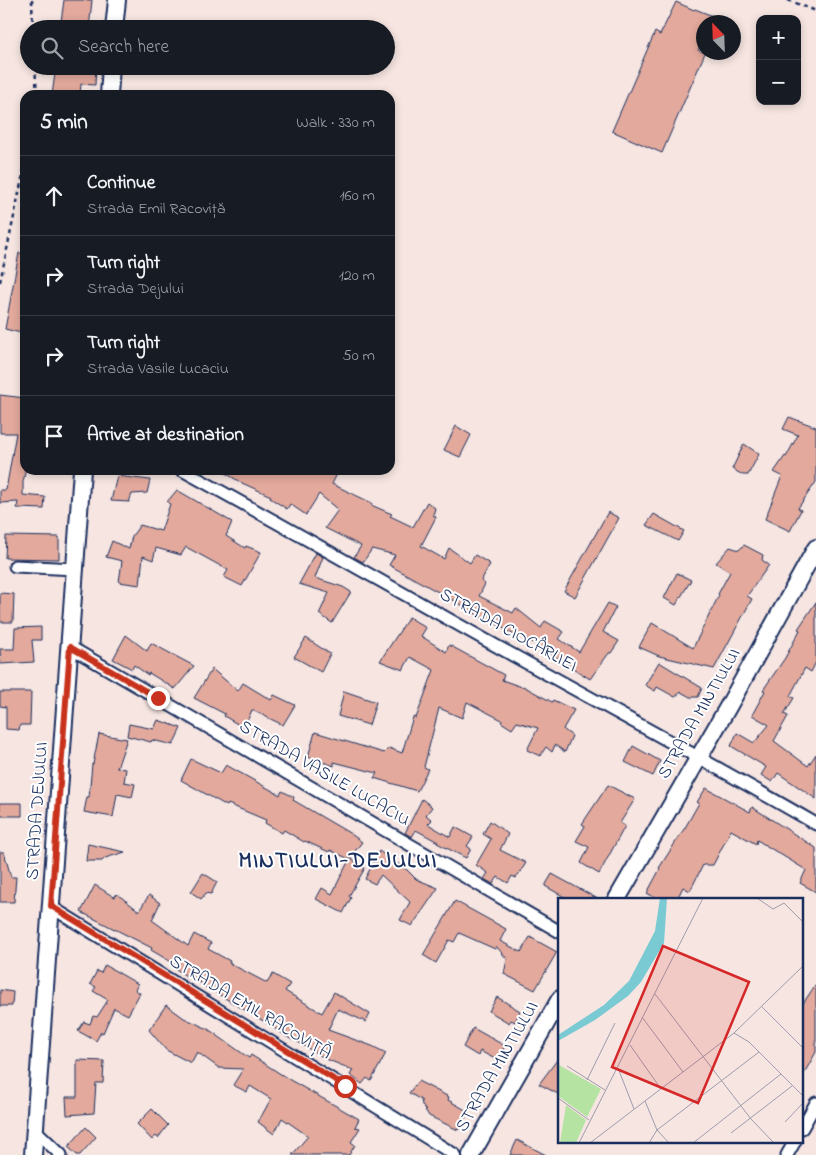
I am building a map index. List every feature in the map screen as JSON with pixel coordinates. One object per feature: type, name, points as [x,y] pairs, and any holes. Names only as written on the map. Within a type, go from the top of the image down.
[{"type":"main road","points":[[115,20],[117,0]]},
{"type":"main road","points":[[109,90],[110,75]]},
{"type":"main road","name":"STRADA DEJULUI","points":[[34,1155],[82,475]]},
{"type":"main road","name":"STRADA MINTIULUI","points":[[618,898],[728,707],[816,548]]},
{"type":"main road","name":"STRADA MINTIULUI","points":[[471,1155],[558,1003]]},
{"type":"street","name":"STRADA CIOCÂRLIEI","points":[[191,475],[698,756],[816,824]]},
{"type":"street","points":[[15,566],[75,569]]},
{"type":"street","name":"STRADA VASILE LUCACIU","points":[[70,647],[558,931]]},
{"type":"street","name":"STRADA EMIL RACOVIȚĂ","points":[[51,906],[455,1155]]},
{"type":"street","points":[[804,1124],[816,1103]]},
{"type":"street","points":[[35,1130],[61,1155]]},
{"type":"street","points":[[787,1155],[794,1142]]},
{"type":"path","points":[[32,0],[33,20]]},
{"type":"path","points":[[788,0],[816,11]]},
{"type":"path","points":[[36,75],[37,90]]},
{"type":"path","points":[[0,282],[20,188]]},
{"type":"building","points":[[64,0],[92,0],[90,20],[61,20]]},
{"type":"building","points":[[676,2],[710,15],[696,15],[696,60],[702,60],[662,153],[612,131],[655,32],[660,35]]},
{"type":"building","points":[[55,75],[96,75],[95,85],[81,84],[80,90],[53,90]]},
{"type":"building","points":[[19,253],[20,253],[20,333],[5,329]]},
{"type":"building","points":[[0,395],[20,397],[20,475],[25,475],[23,495],[45,497],[44,509],[17,508],[18,502],[0,503],[0,490],[6,490],[16,433],[0,433]]},
{"type":"building","points":[[789,417],[816,427],[816,482],[798,508],[801,510],[790,531],[765,519],[782,476],[774,472],[786,457],[798,435],[783,429]]},
{"type":"building","points":[[456,426],[471,435],[460,457],[444,450]]},
{"type":"building","points":[[744,444],[759,454],[748,475],[743,475],[732,469]]},
{"type":"building","points":[[228,475],[336,475],[332,484],[372,503],[371,505],[392,514],[390,516],[413,527],[427,502],[435,508],[433,515],[436,517],[421,546],[444,559],[449,548],[470,563],[475,555],[490,564],[481,581],[485,584],[479,596],[513,613],[516,608],[541,628],[545,621],[564,632],[559,639],[579,652],[608,603],[616,607],[603,632],[619,641],[590,679],[519,634],[517,637],[490,620],[489,622],[389,565],[395,555],[372,549],[363,562],[354,557],[361,546],[325,528],[338,510],[319,494],[306,515],[290,504],[287,509],[270,498],[271,496]]},
{"type":"building","points":[[117,476],[150,480],[147,493],[132,494],[129,502],[111,501]]},
{"type":"building","points":[[177,490],[232,522],[226,536],[245,548],[246,546],[261,552],[242,586],[224,577],[228,570],[186,547],[181,555],[156,548],[153,560],[143,556],[140,585],[119,582],[122,561],[106,557],[112,541],[129,549],[132,536],[140,525],[161,531],[170,504],[167,502]]},
{"type":"building","points":[[608,512],[619,518],[575,597],[564,591]]},
{"type":"building","points":[[654,514],[684,531],[678,541],[646,525]]},
{"type":"building","points":[[6,536],[59,537],[59,559],[5,558]]},
{"type":"building","points":[[744,545],[763,555],[762,560],[769,565],[747,596],[752,599],[714,669],[659,656],[639,647],[652,623],[693,648],[730,572],[716,563],[730,547],[739,550]]},
{"type":"building","points":[[316,553],[323,557],[315,578],[343,587],[351,592],[332,623],[319,614],[329,593],[299,584]]},
{"type":"building","points":[[677,573],[691,580],[676,605],[664,598]]},
{"type":"building","points":[[0,593],[14,594],[13,622],[0,622]]},
{"type":"building","points":[[816,602],[816,662],[811,672],[805,668],[790,696],[794,698],[784,714],[788,716],[774,741],[808,766],[816,754],[816,799],[778,773],[772,782],[761,775],[766,767],[731,746],[737,733],[754,743],[769,725],[752,715],[765,691],[763,690],[785,658],[800,630],[798,629]]},
{"type":"building","points":[[409,617],[426,628],[421,636],[446,652],[449,645],[504,675],[502,680],[523,686],[552,702],[553,700],[574,710],[563,729],[572,736],[565,752],[555,745],[552,752],[546,747],[540,756],[527,750],[538,728],[517,722],[512,729],[501,722],[502,720],[467,702],[462,718],[439,708],[424,767],[428,769],[417,791],[374,778],[377,773],[334,762],[334,766],[308,757],[315,732],[384,753],[389,748],[402,753],[413,717],[416,718],[434,670],[410,657],[403,670],[380,661]]},
{"type":"building","points":[[41,627],[41,640],[32,640],[34,662],[1,664],[0,649],[14,649],[15,628]]},
{"type":"building","points":[[126,635],[147,651],[151,643],[194,666],[175,689],[149,673],[148,675],[134,665],[132,669],[113,659]]},
{"type":"building","points":[[306,638],[330,654],[321,672],[294,657]]},
{"type":"building","points":[[659,662],[702,688],[698,697],[690,697],[681,692],[675,697],[657,687],[655,691],[645,685]]},
{"type":"building","points":[[212,669],[238,691],[243,683],[271,700],[274,695],[295,705],[283,725],[252,710],[244,728],[224,716],[225,714],[194,698]]},
{"type":"building","points":[[344,691],[376,702],[369,725],[338,716]]},
{"type":"building","points":[[0,692],[31,692],[30,725],[20,725],[19,730],[6,729],[6,707],[0,706]]},
{"type":"building","points":[[158,720],[181,728],[173,745],[127,736],[129,724],[154,729]]},
{"type":"building","points":[[99,734],[127,739],[117,768],[126,769],[124,782],[135,784],[132,797],[117,794],[113,817],[84,812],[87,797],[89,797],[92,764]]},
{"type":"building","points":[[633,746],[660,761],[653,776],[625,762]]},
{"type":"building","points":[[191,759],[221,773],[226,765],[280,795],[282,791],[294,797],[293,800],[362,842],[349,859],[330,850],[329,852],[304,842],[284,830],[282,833],[265,823],[266,820],[228,804],[227,806],[181,780]]},
{"type":"building","points":[[608,785],[635,799],[620,823],[625,826],[599,874],[581,863],[589,847],[576,841],[585,826],[582,824]]},
{"type":"building","points":[[706,788],[750,812],[752,807],[816,848],[816,892],[800,883],[806,870],[757,840],[756,844],[731,830],[713,865],[703,865],[690,891],[683,887],[678,898],[655,898],[647,893],[659,868],[699,803],[697,802]]},
{"type":"building","points":[[422,799],[432,807],[426,815],[432,820],[428,824],[450,837],[455,827],[473,837],[467,846],[471,849],[466,858],[416,830],[412,837],[405,833]]},
{"type":"building","points":[[0,803],[22,803],[22,816],[0,816]]},
{"type":"building","points":[[490,821],[508,834],[500,850],[526,863],[516,878],[512,876],[508,883],[498,877],[493,884],[484,879],[488,873],[476,865],[491,839],[483,834]]},
{"type":"building","points":[[88,844],[125,852],[105,858],[102,861],[86,861]]},
{"type":"building","points":[[379,851],[407,870],[416,879],[438,888],[412,926],[400,920],[410,902],[381,875],[375,884],[365,879]]},
{"type":"building","points":[[0,852],[4,852],[11,877],[16,877],[14,902],[0,902]]},
{"type":"building","points":[[350,858],[365,868],[349,896],[351,898],[343,913],[316,899],[322,888],[332,894]]},
{"type":"building","points":[[203,873],[217,882],[211,894],[206,893],[201,899],[191,892]]},
{"type":"building","points":[[552,874],[596,898],[566,898],[545,886]]},
{"type":"building","points":[[95,885],[114,897],[117,894],[139,911],[149,895],[160,903],[152,920],[188,946],[194,934],[211,943],[208,949],[230,961],[229,963],[267,983],[273,974],[290,984],[285,991],[322,1013],[334,992],[370,1014],[366,1022],[338,1009],[328,1030],[386,1053],[371,1081],[367,1078],[362,1084],[350,1075],[353,1070],[326,1059],[292,1040],[265,1022],[212,992],[188,973],[186,976],[176,969],[178,966],[151,950],[152,948],[81,912]]},
{"type":"building","points":[[455,901],[506,929],[500,941],[521,952],[530,937],[557,952],[535,990],[504,974],[507,959],[496,946],[495,949],[459,933],[454,942],[449,940],[436,963],[423,955]]},
{"type":"building","points":[[105,965],[138,984],[135,990],[140,993],[128,1015],[114,1008],[103,1033],[101,1032],[96,1041],[78,1031],[84,1022],[90,1024],[93,1016],[97,1017],[108,1000],[93,991],[96,987],[90,984],[97,971],[101,973]]},
{"type":"building","points":[[816,984],[816,1052],[804,1073],[804,1002]]},
{"type":"building","points":[[0,990],[13,992],[12,1006],[0,1006]]},
{"type":"building","points":[[497,997],[520,1011],[515,1022],[511,1020],[509,1023],[489,1011]]},
{"type":"building","points":[[166,1005],[184,1018],[208,1029],[249,1058],[251,1055],[290,1080],[359,1119],[355,1127],[360,1128],[351,1142],[355,1145],[349,1155],[292,1155],[308,1136],[282,1118],[274,1134],[258,1122],[271,1099],[250,1086],[247,1092],[233,1085],[243,1069],[219,1068],[197,1052],[191,1063],[166,1050],[149,1030]]},
{"type":"building","points":[[473,1028],[505,1046],[497,1060],[480,1051],[478,1056],[463,1047]]},
{"type":"building","points":[[558,1059],[558,1094],[539,1084]]},
{"type":"building","points":[[77,1060],[104,1061],[103,1083],[96,1083],[94,1113],[67,1115],[66,1097],[77,1097]]},
{"type":"building","points":[[418,1081],[449,1097],[448,1100],[469,1112],[458,1130],[429,1116],[421,1100],[409,1093]]},
{"type":"building","points":[[152,1109],[168,1125],[158,1138],[156,1136],[152,1140],[137,1124]]},
{"type":"building","points":[[86,1127],[96,1137],[80,1155],[77,1155],[68,1147]]},
{"type":"building","points":[[517,1140],[546,1155],[510,1155]]},
{"type":"district","name":"MINTIULUI-DEJULUI","points":[[338,862]]},
{"type":"route","points":[[158,698],[70,647],[51,906],[345,1086]]}]
